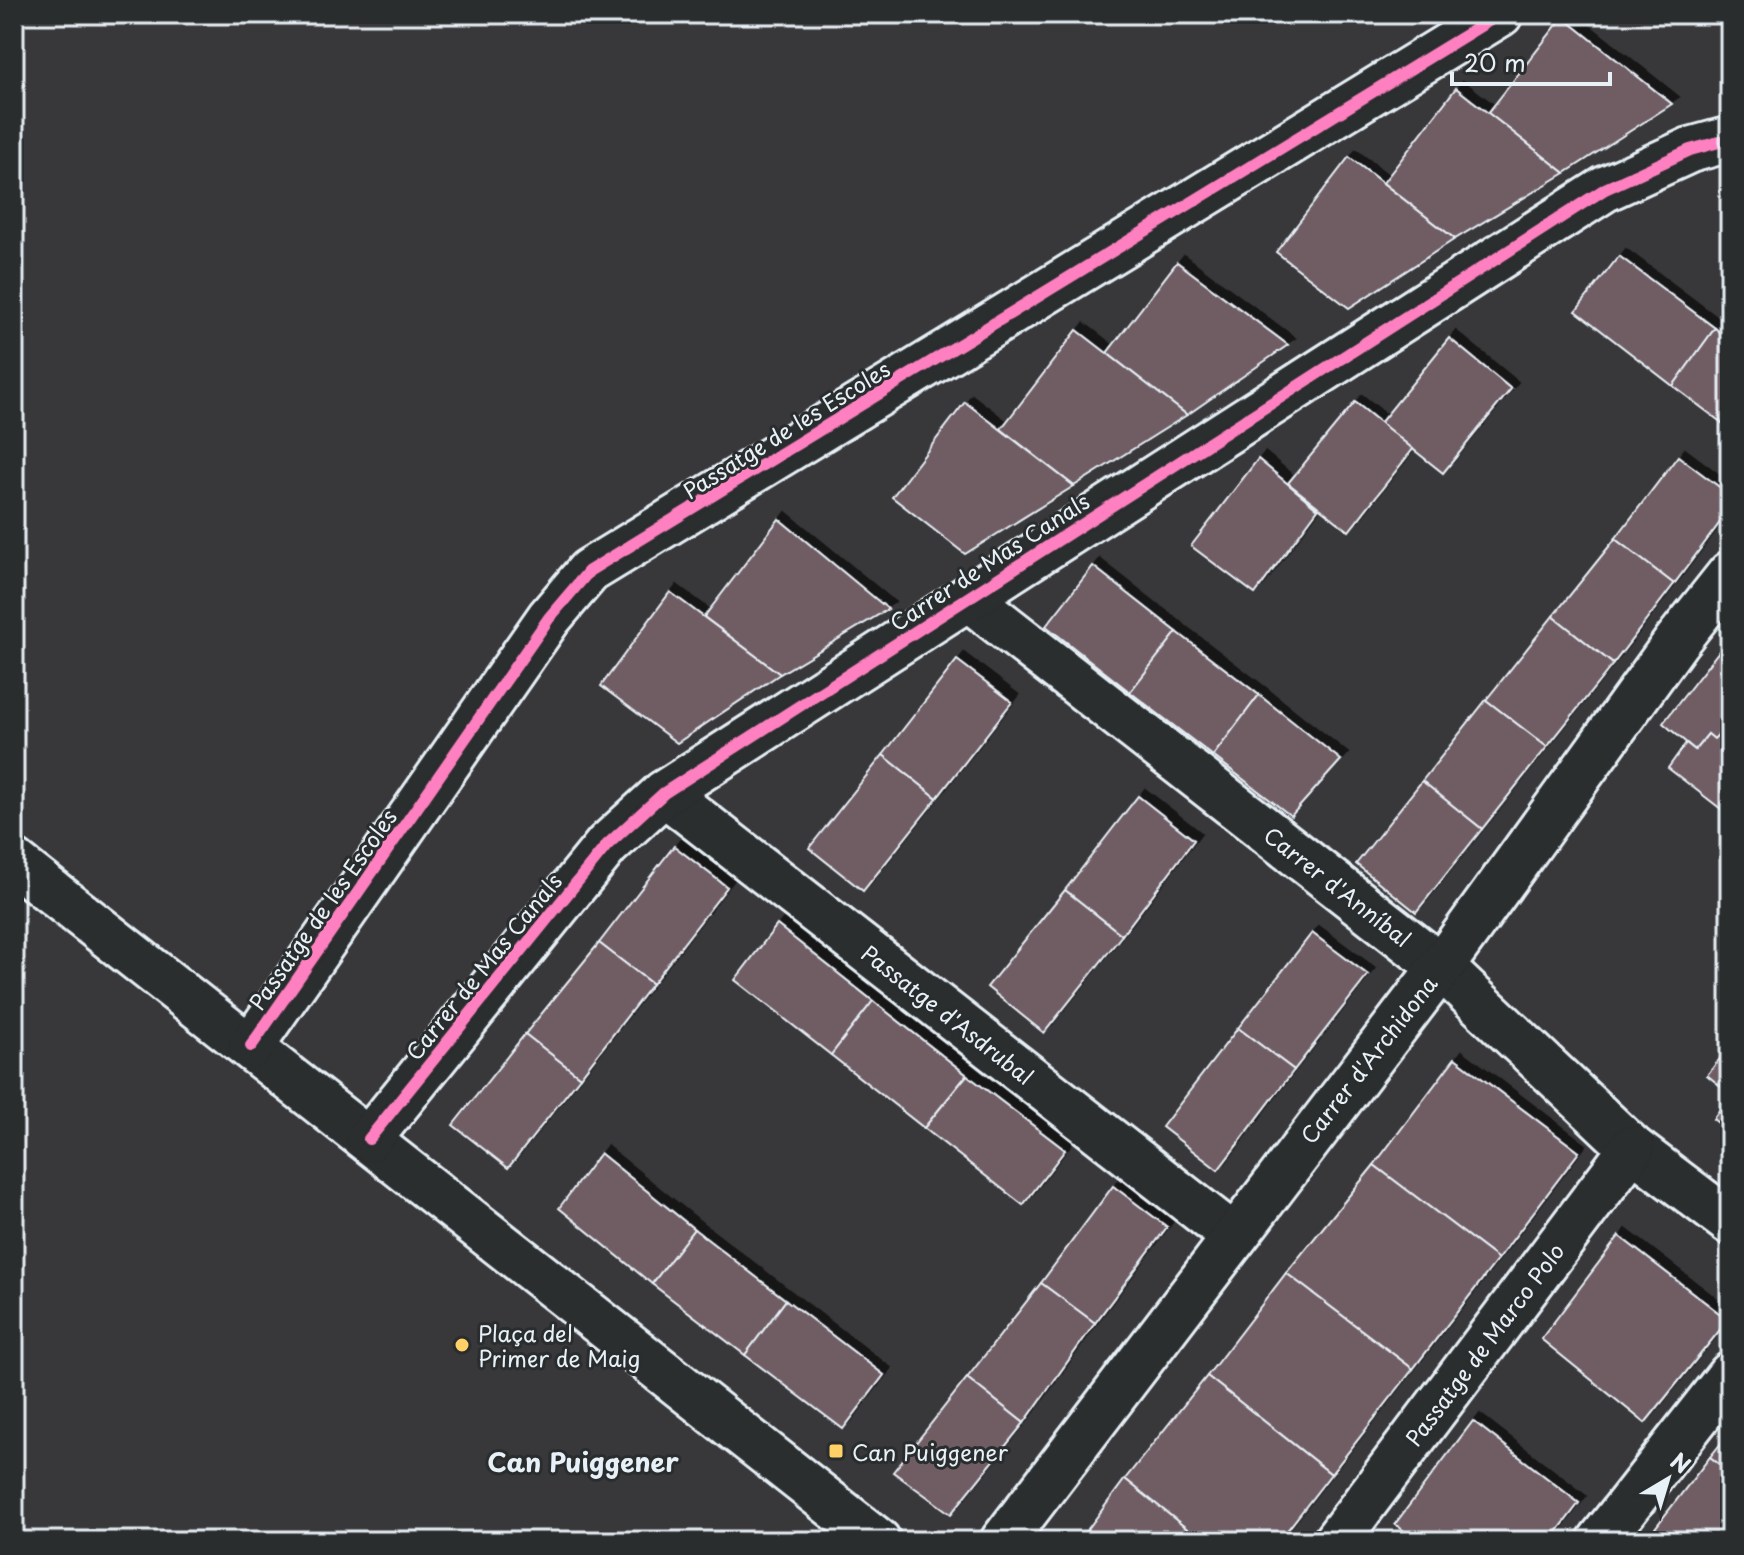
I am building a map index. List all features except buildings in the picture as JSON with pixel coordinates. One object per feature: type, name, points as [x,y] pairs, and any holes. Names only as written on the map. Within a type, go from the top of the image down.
[{"type":"street","name":"Passatge de les Escoles","points":[[251,1046],[549,618],[589,571],[1500,14]]},
{"type":"street","name":"Carrer de Mas Canals","points":[[369,1139],[607,845],[664,793],[1605,189],[1690,150],[1730,139]]},
{"type":"street","name":"Carrer d'Archidona","points":[[1003,1541],[1232,1235],[1441,967],[1676,642],[1730,574]]},
{"type":"street","name":"Carrer d'Anníbal","points":[[968,598],[1441,967],[1632,1148],[1730,1222]]},
{"type":"street","name":"Passatge d'Asdrubal","points":[[664,793],[1232,1235]]},
{"type":"street","points":[[14,862],[878,1541]]},
{"type":"street","name":"Passatge de Marco Polo","points":[[1336,1541],[1632,1148]]},
{"type":"street","points":[[1600,1541],[1730,1375]]},
{"type":"cycle path","points":[[251,1046],[549,618],[589,571],[1500,14]]},
{"type":"cycle path","points":[[369,1139],[607,845],[664,793],[1605,189],[1690,150],[1730,139]]},
{"type":"place","name":"Plaça del Primer de Maig","points":[[462,1345]]},
{"type":"place","name":"Can Puiggener","points":[[836,1451]]},
{"type":"district","name":"Can Puiggener","points":[[583,1461]]}]
